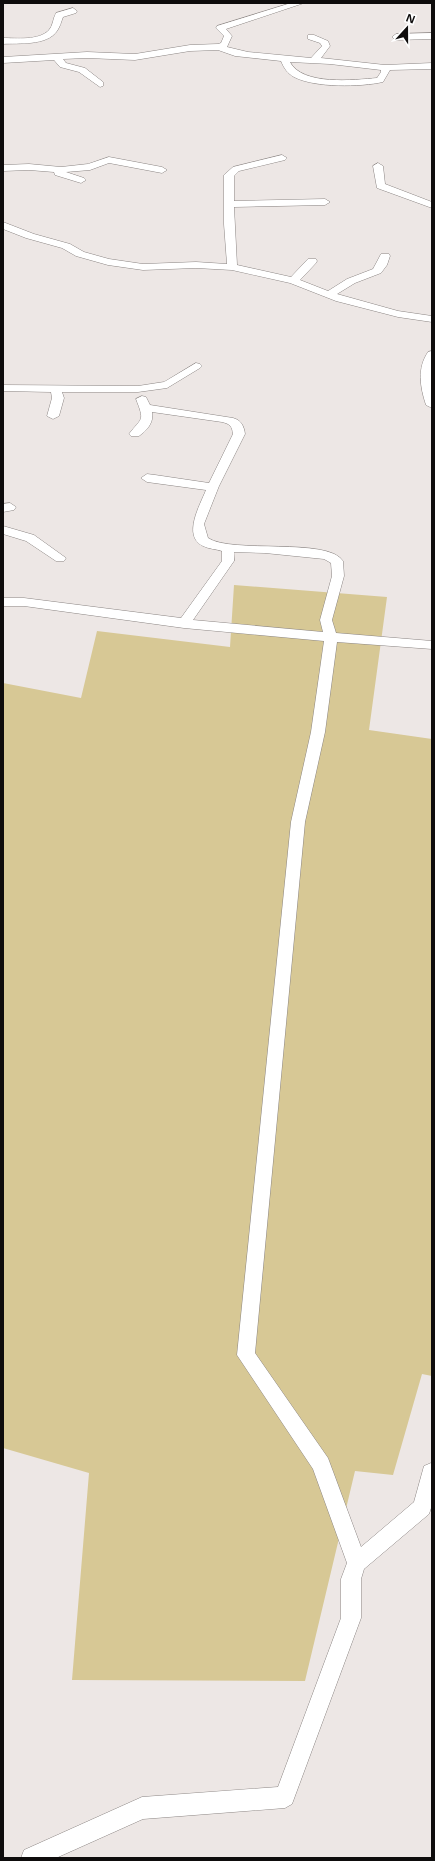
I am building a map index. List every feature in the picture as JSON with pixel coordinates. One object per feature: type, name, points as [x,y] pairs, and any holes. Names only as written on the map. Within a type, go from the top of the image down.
[{"type":"street","points":[[219,48],[225,45],[228,36],[220,28],[300,3]]},
{"type":"street","points":[[3,41],[29,40],[45,36],[52,32],[59,15],[73,11]]},
{"type":"street","points":[[396,37],[432,36]]},
{"type":"street","points":[[311,37],[324,41],[326,46],[314,60]]},
{"type":"street","points":[[3,60],[57,58],[87,55],[135,57],[190,48],[219,48],[235,53],[284,60],[314,60],[385,68],[432,66]]},
{"type":"street","points":[[57,58],[63,65],[82,70],[100,84]]},
{"type":"street","points":[[284,60],[291,71],[324,83],[380,80],[386,72],[385,68]]},
{"type":"street","points":[[232,267],[229,224],[229,175],[236,168],[282,158]]},
{"type":"street","points":[[3,168],[29,167],[52,170],[90,168],[103,161],[109,160],[162,170]]},
{"type":"street","points":[[378,166],[380,186],[432,205]]},
{"type":"street","points":[[52,170],[81,180]]},
{"type":"street","points":[[230,204],[325,202]]},
{"type":"street","points":[[3,225],[30,236],[66,246],[80,254],[108,262],[143,267],[196,265],[232,267],[293,281],[328,295],[398,314],[431,318]]},
{"type":"street","points":[[328,295],[351,281],[377,271],[382,265],[385,256]]},
{"type":"street","points":[[293,281],[312,261]]},
{"type":"street","points":[[432,354],[426,365],[426,388],[432,405]]},
{"type":"street","points":[[3,388],[138,389],[167,385],[196,366]]},
{"type":"street","points":[[53,416],[58,398],[56,389]]},
{"type":"street","points":[[134,434],[146,425],[147,419],[146,408],[138,389]]},
{"type":"street","points":[[146,408],[233,421],[238,426],[239,434],[231,453],[213,486],[198,524],[199,533],[202,540],[208,544],[228,548],[265,549],[327,555],[337,561],[338,576],[326,620],[331,637],[318,732],[298,822],[246,1355],[321,1464],[357,1563]]},
{"type":"street","points":[[146,478],[155,478],[193,486],[213,486]]},
{"type":"street","points":[[3,530],[30,538],[60,558]]},
{"type":"street","points":[[184,624],[228,560],[228,548]]},
{"type":"street","points":[[3,602],[24,602],[184,624],[432,645]]},
{"type":"street","points":[[32,1858],[142,1808],[285,1797],[351,1618],[351,1579],[357,1563],[422,1507],[431,1472]]},
{"type":"shaded area","points":[[234,585],[387,597],[369,730],[432,739],[432,1376],[422,1374],[393,1475],[355,1471],[305,1681],[72,1680],[89,1473],[3,1448],[3,683],[81,698],[97,631],[230,647]]}]
